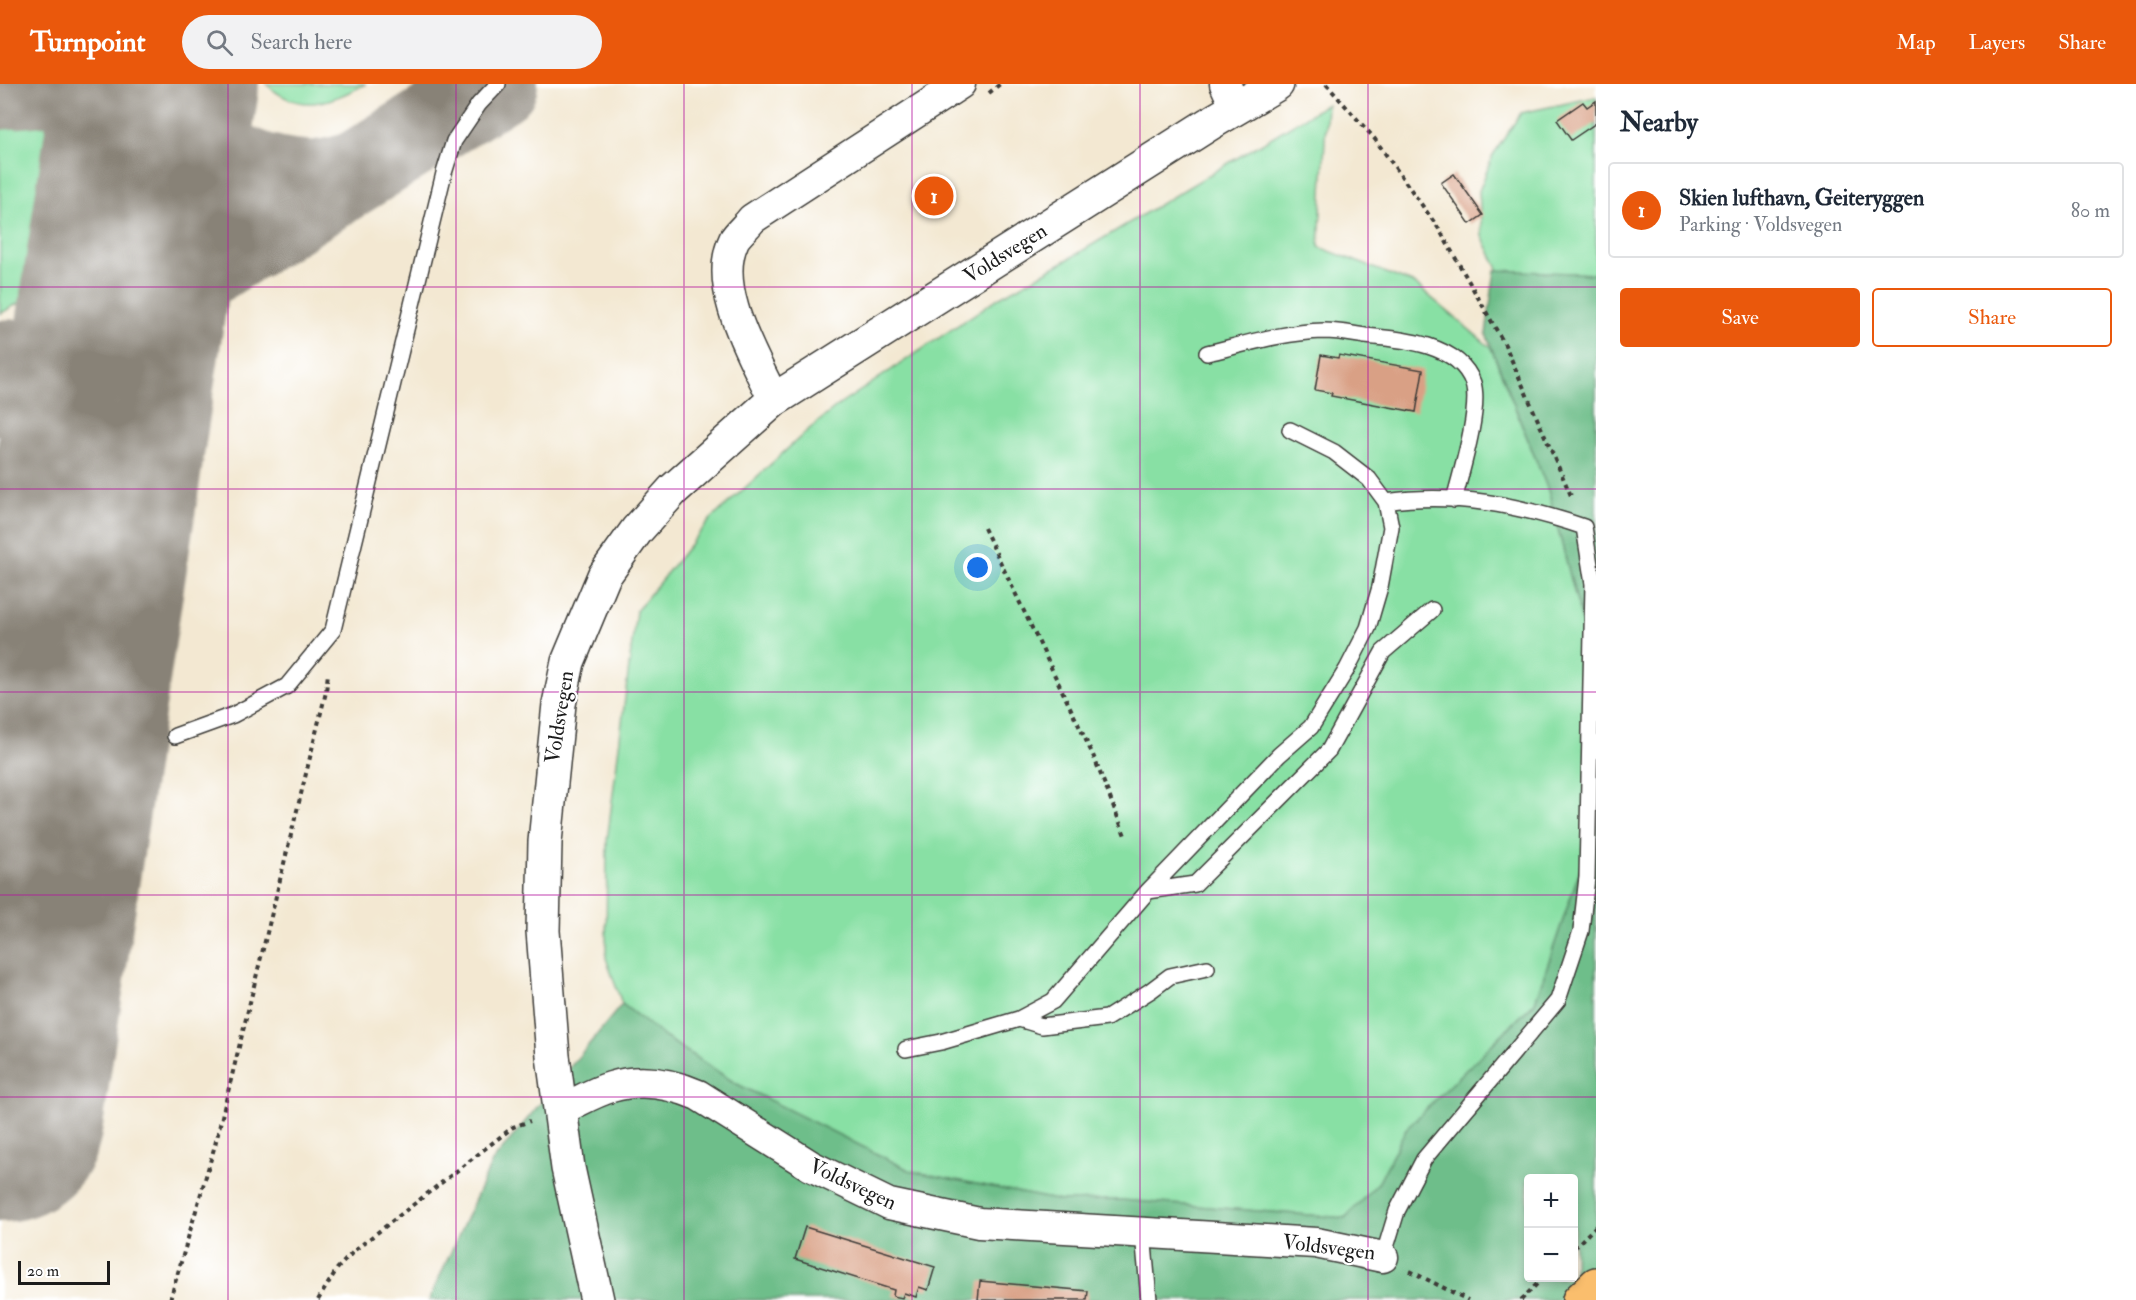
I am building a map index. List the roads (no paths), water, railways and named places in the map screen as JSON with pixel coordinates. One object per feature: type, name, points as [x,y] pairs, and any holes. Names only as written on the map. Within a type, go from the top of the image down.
[{"type":"highway","points":[[1579,1300],[1596,1284]]},
{"type":"street","points":[[774,400],[743,333],[727,288],[728,262],[734,239],[752,219],[960,84]]},
{"type":"street","name":"Voldsvegen","points":[[597,1300],[568,1168],[548,1014],[543,931],[545,842],[550,777],[560,704],[568,662],[604,576],[637,530],[673,490],[774,400],[1231,96],[1276,84]]},
{"type":"street","name":"Voldsvegen","points":[[560,1110],[611,1087],[651,1082],[679,1087],[698,1095],[811,1166],[889,1204],[979,1223],[1316,1243],[1383,1257]]},
{"type":"lane","points":[[175,736],[234,715],[287,686],[333,630],[454,141],[479,104],[498,84]]},
{"type":"lane","points":[[1207,353],[1270,338],[1324,331],[1412,340],[1436,349],[1466,369],[1473,384],[1475,402],[1454,500],[1412,498],[1386,502]]},
{"type":"lane","points":[[906,1049],[1019,1019],[1053,1000],[1148,891],[1279,755],[1311,727],[1347,669],[1368,628],[1380,587],[1390,527],[1386,502],[1369,479],[1334,452],[1290,430]]},
{"type":"lane","name":"Voldsvegen","points":[[1383,1257],[1397,1211],[1424,1159],[1558,1000],[1581,931],[1587,878],[1593,584],[1584,526],[1545,513],[1494,502],[1454,500]]},
{"type":"lane","points":[[1148,891],[1195,884],[1329,750],[1383,652],[1432,610]]},
{"type":"lane","points":[[1019,1019],[1042,1026],[1107,1018],[1170,976],[1207,968]]},
{"type":"lane","points":[[1143,1233],[1149,1300]]},
{"type":"place","name":"Skien lufthavn, Geiteryggen","points":[[934,196]]}]
